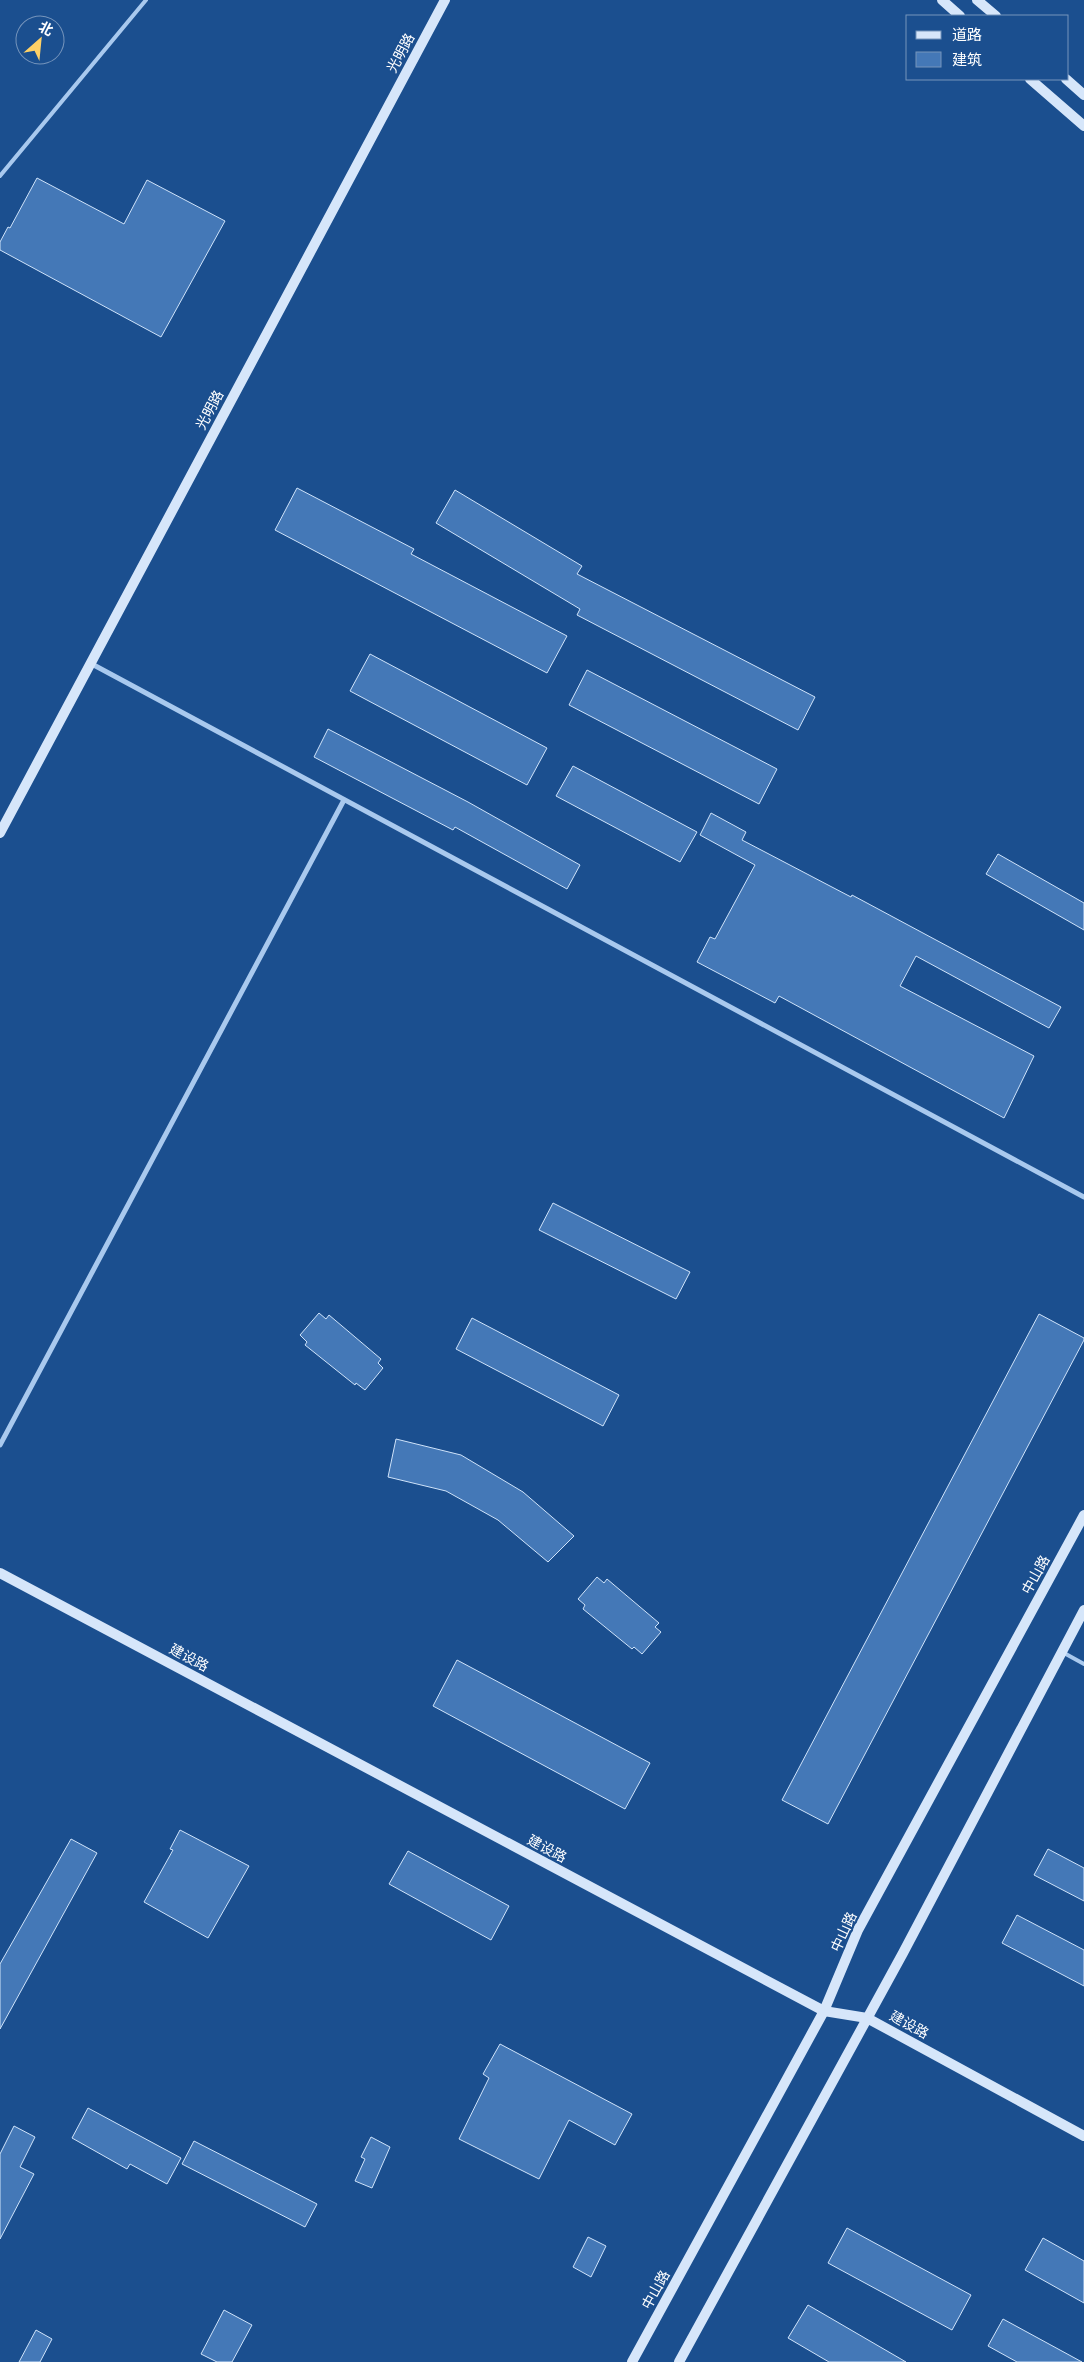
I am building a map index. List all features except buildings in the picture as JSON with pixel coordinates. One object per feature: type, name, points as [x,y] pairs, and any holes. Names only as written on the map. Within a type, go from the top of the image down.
[{"type":"street","name":"光明路","points":[[0,833],[445,0]]},
{"type":"street","points":[[942,0],[959,15]]},
{"type":"street","points":[[977,0],[995,15]]},
{"type":"street","points":[[1031,80],[1084,126]]},
{"type":"street","points":[[1067,80],[1084,95]]},
{"type":"street","points":[[90,663],[1084,1198]]},
{"type":"street","points":[[0,1445],[344,800]]},
{"type":"street","name":"中山路","points":[[632,2362],[824,2012],[858,1930],[1084,1515]]},
{"type":"street","name":"建设路","points":[[0,1573],[824,2012],[867,2018],[1084,2136]]},
{"type":"street","points":[[679,2362],[867,2018],[1084,1610]]},
{"type":"lane","points":[[0,176],[146,0]]},
{"type":"lane","points":[[1062,1652],[1084,1664]]}]
